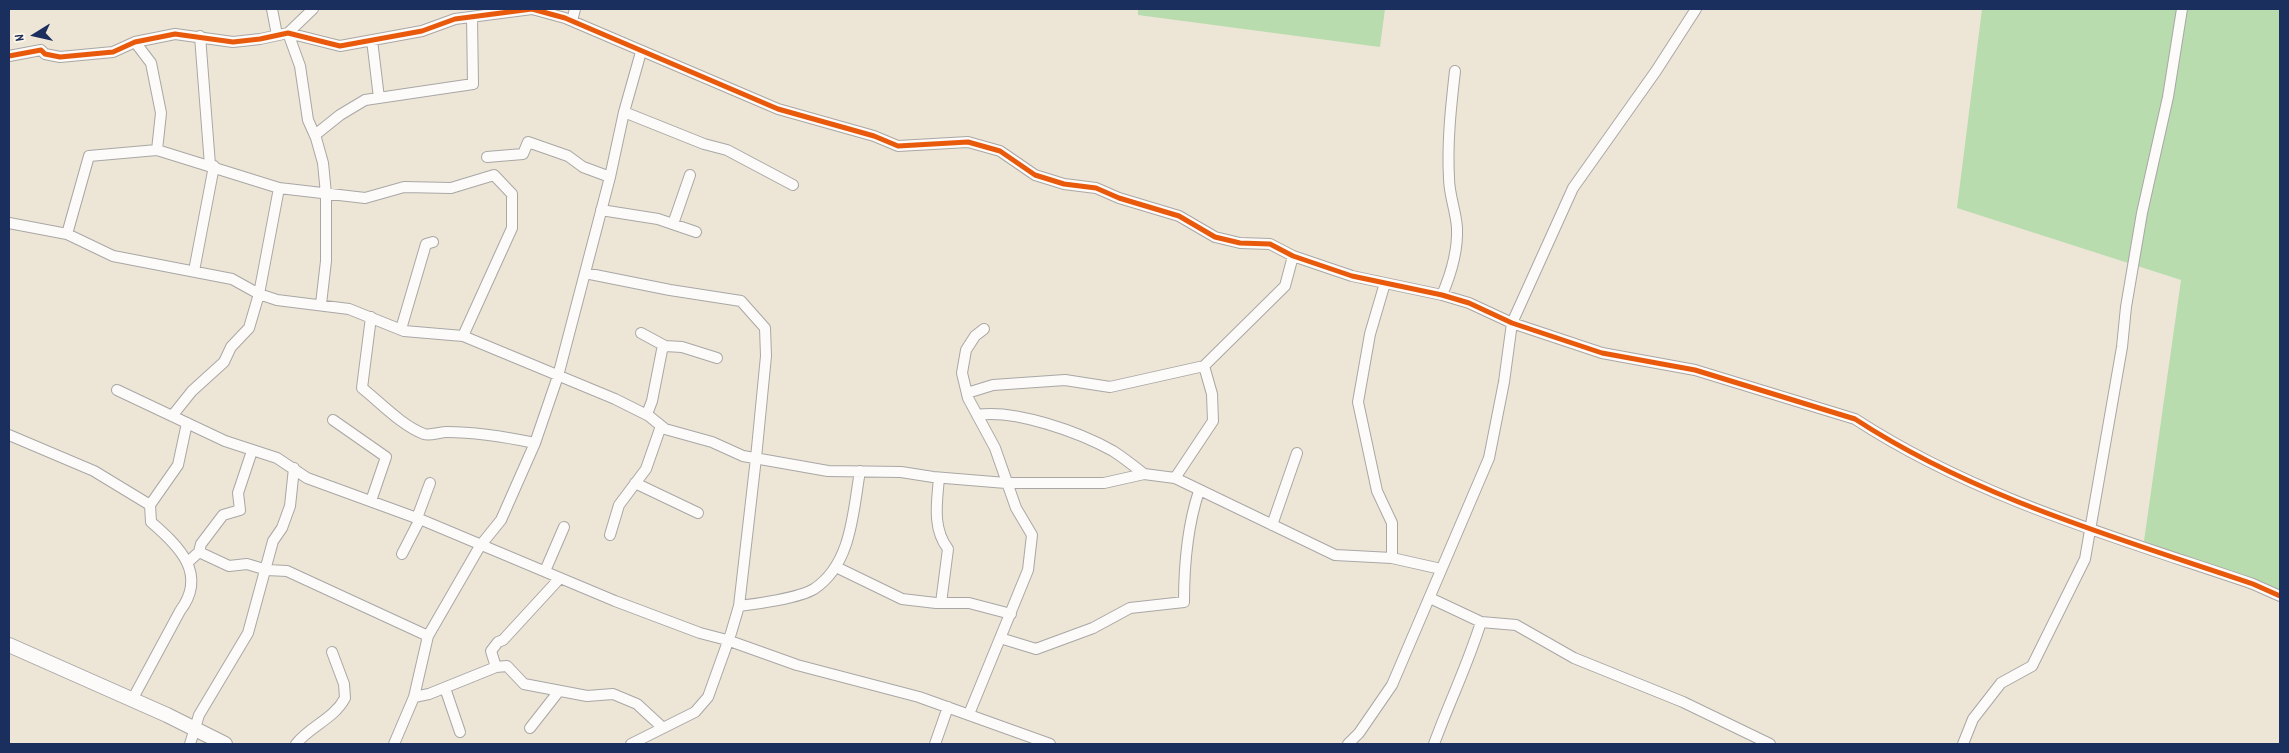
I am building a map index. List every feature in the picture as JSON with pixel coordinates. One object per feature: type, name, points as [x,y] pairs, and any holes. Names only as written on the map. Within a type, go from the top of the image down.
[{"type":"main road","points":[[9,645],[226,744]]},
{"type":"street","points":[[272,9],[282,34],[300,66],[308,120],[323,163],[326,194],[326,261],[321,304]]},
{"type":"street","points":[[282,34],[312,9]]},
{"type":"street","points":[[9,56],[40,50],[46,54],[60,56],[113,52],[135,42],[175,34],[233,42],[282,34],[340,46],[422,31],[455,19],[532,9],[572,21],[778,109],[874,136],[898,146],[968,142],[1000,151],[1035,175],[1064,184],[1096,188],[1111,195],[1179,216],[1215,237],[1240,243],[1270,244],[1293,256],[1352,276],[1442,295],[1469,304],[1512,323],[1602,353],[1695,370],[1855,419],[1877,433],[1962,476],[2047,514],[2253,584],[2280,596]]},
{"type":"street","points":[[572,21],[575,9]]},
{"type":"street","points":[[1348,744],[1359,733],[1392,685],[1489,458],[1504,382],[1512,323],[1574,188],[1656,71],[1696,9]]},
{"type":"street","points":[[1963,744],[1973,719],[2001,683],[2032,666],[2085,558],[2122,347],[2126,307],[2142,214],[2168,97],[2182,9]]},
{"type":"street","points":[[315,136],[340,115],[365,100],[473,84],[472,17]]},
{"type":"street","points":[[194,271],[212,166],[200,36]]},
{"type":"street","points":[[372,40],[379,98]]},
{"type":"street","points":[[135,42],[151,63],[161,113],[157,150]]},
{"type":"street","points":[[394,744],[414,697],[428,636],[480,546],[500,520],[535,443],[558,376],[610,177],[624,112],[641,52]]},
{"type":"street","points":[[1442,295],[1450,277],[1456,249],[1457,227],[1451,204],[1449,178],[1450,113],[1455,70]]},
{"type":"street","points":[[624,112],[704,144],[727,150],[793,184]]},
{"type":"street","points":[[463,336],[512,228],[512,194],[494,175],[486,154],[523,154],[528,142],[568,156],[584,168],[610,177]]},
{"type":"street","points":[[66,234],[89,156],[157,150],[278,188],[365,198],[404,187],[451,188],[494,175]]},
{"type":"street","points":[[674,224],[690,175]]},
{"type":"street","points":[[172,416],[192,391],[224,362],[230,347],[249,328],[259,294],[278,188]]},
{"type":"street","points":[[601,210],[658,219],[696,232]]},
{"type":"street","points":[[9,222],[66,234],[113,256],[232,279],[259,294],[278,300],[349,309],[401,329],[463,336],[647,414],[665,429],[712,442],[743,456],[828,472],[901,472],[939,478],[1006,483],[1104,483],[1144,474],[1175,478],[1335,555],[1392,558],[1441,569]]},
{"type":"street","points":[[401,329],[419,261],[426,244],[433,242]]},
{"type":"street","points":[[967,393],[993,385],[1065,380],[1110,387],[1204,366],[1284,286],[1293,256]]},
{"type":"street","points":[[585,273],[741,301],[765,328],[766,356],[739,606],[708,697],[695,712],[631,744]]},
{"type":"street","points":[[1384,283],[1370,334],[1358,402],[1377,492],[1392,522],[1392,558]]},
{"type":"street","points":[[371,317],[362,388],[408,425],[426,435],[458,432],[501,436],[535,443]]},
{"type":"street","points":[[969,714],[1000,638],[1012,614],[1028,570],[1032,535],[1016,508],[995,448],[967,393],[962,373],[966,350],[975,336],[984,329]]},
{"type":"street","points":[[641,333],[665,346],[682,347],[717,358]]},
{"type":"street","points":[[647,414],[652,401],[662,350],[665,346]]},
{"type":"street","points":[[1175,478],[1213,421],[1212,394],[1204,366]]},
{"type":"street","points":[[117,390],[225,441],[277,458],[307,478],[419,519],[480,546],[700,633],[727,640],[797,665],[948,706],[1050,744]]},
{"type":"street","points":[[977,415],[987,413],[1022,418],[1079,435],[1111,450],[1144,474]]},
{"type":"street","points":[[333,420],[386,457],[371,501]]},
{"type":"street","points":[[132,700],[180,611],[188,600],[192,583],[188,563],[175,543],[151,522],[150,506],[178,465],[187,423]]},
{"type":"street","points":[[610,535],[619,506],[646,469],[661,426]]},
{"type":"street","points":[[9,435],[94,471],[150,506]]},
{"type":"street","points":[[188,563],[199,552],[201,544],[223,515],[240,510],[238,493],[252,451]]},
{"type":"street","points":[[1272,525],[1297,453]]},
{"type":"street","points":[[190,744],[199,715],[248,633],[266,570],[272,541],[282,528],[290,506],[294,468]]},
{"type":"street","points":[[739,606],[758,604],[814,589],[836,567],[849,537],[860,471]]},
{"type":"street","points":[[939,478],[936,513],[940,539],[948,549],[941,603]]},
{"type":"street","points":[[402,554],[419,519],[430,482]]},
{"type":"street","points":[[635,483],[698,513]]},
{"type":"street","points":[[1000,638],[1036,648],[1093,628],[1130,608],[1184,602],[1186,552],[1192,511],[1199,491]]},
{"type":"street","points":[[545,571],[564,527]]},
{"type":"street","points":[[199,552],[229,566],[247,564],[266,570],[287,571],[428,636]]},
{"type":"street","points":[[836,567],[902,599],[941,603],[969,603],[1012,614]]},
{"type":"street","points":[[496,666],[491,651],[560,578]]},
{"type":"street","points":[[1430,598],[1481,622],[1516,625],[1574,658],[1683,702],[1770,744]]},
{"type":"street","points":[[1434,744],[1454,690],[1471,655],[1481,622]]},
{"type":"street","points":[[296,744],[301,738],[322,724],[345,698],[344,684],[332,652]]},
{"type":"street","points":[[414,697],[445,688],[496,666],[507,666],[524,684],[587,696],[613,694],[637,704],[663,728]]},
{"type":"street","points":[[445,688],[460,732]]},
{"type":"street","points":[[530,728],[559,691]]},
{"type":"street","points":[[938,743],[948,706]]},
{"type":"green space","points":[[1138,9],[1385,9],[1380,47],[1138,15]]},
{"type":"green space","points":[[1982,9],[2280,9],[2280,593],[2144,541],[2181,280],[1957,208]]},
{"type":"cycle path","points":[[9,56],[41,50],[45,54],[60,57],[113,52],[135,42],[175,34],[233,42],[288,33],[340,46],[422,31],[455,19],[532,9],[565,18],[778,109],[874,136],[898,146],[968,142],[1000,151],[1035,175],[1064,184],[1096,188],[1119,198],[1179,216],[1215,237],[1240,243],[1270,244],[1293,256],[1352,276],[1442,295],[1469,303],[1512,323],[1602,353],[1695,370],[1855,419],[1901,447],[1949,472],[1999,494],[2049,514],[2253,584],[2280,596]]}]
